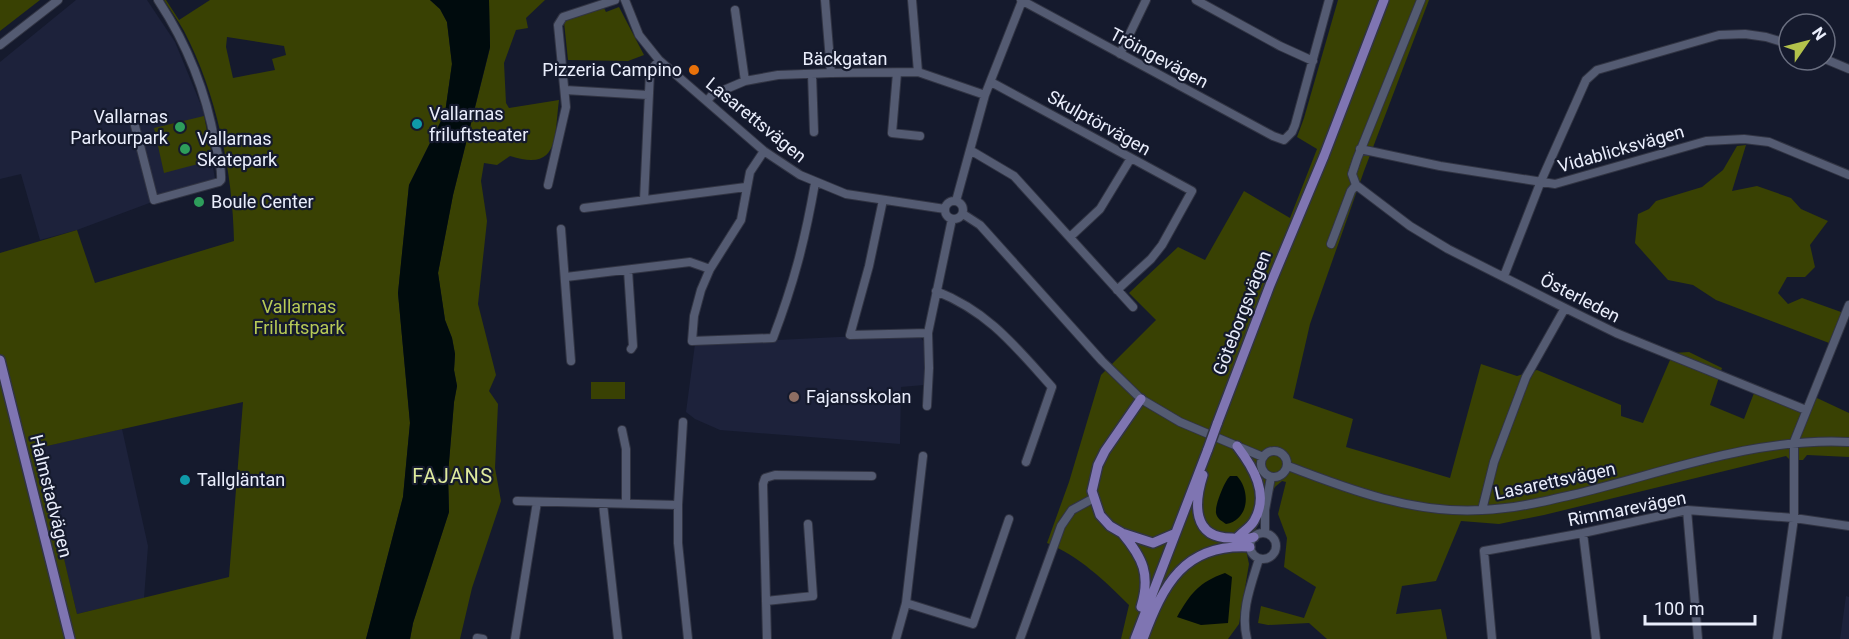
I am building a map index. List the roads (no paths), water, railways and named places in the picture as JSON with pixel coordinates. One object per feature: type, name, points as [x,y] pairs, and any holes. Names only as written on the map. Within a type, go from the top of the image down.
[{"type":"main road","name":"Göteborgsvägen","points":[[1135,639],[1174,534],[1220,425],[1226,401],[1270,285],[1324,156],[1384,0]]},
{"type":"main road","name":"Halmstadvägen","points":[[0,360],[70,639]]},
{"type":"main road","points":[[1129,639],[1145,595],[1147,579],[1132,545],[1122,533],[1103,519],[1092,491],[1098,465],[1141,399]]},
{"type":"main road","points":[[1236,446],[1252,465],[1256,474],[1260,499],[1253,523],[1237,538]]},
{"type":"main road","points":[[1210,450],[1198,495],[1198,515],[1205,528],[1214,536],[1246,540],[1254,537]]},
{"type":"main road","points":[[1122,533],[1153,543],[1174,534]]},
{"type":"main road","points":[[1143,639],[1160,597],[1184,567],[1198,556],[1215,549],[1234,546],[1250,547]]},
{"type":"street","points":[[0,45],[58,0]]},
{"type":"street","points":[[135,126],[154,200],[221,180],[213,129],[194,66],[173,23],[158,0]]},
{"type":"street","points":[[548,186],[564,122],[565,90],[558,25],[563,17],[615,0]]},
{"type":"street","name":"Lasarettsvägen","points":[[625,0],[639,35],[659,60],[764,151],[800,175],[814,183],[846,194],[945,209]]},
{"type":"street","points":[[825,0],[831,73]]},
{"type":"street","points":[[912,0],[918,72]]},
{"type":"street","points":[[963,214],[952,219],[946,214],[945,209],[950,202],[957,201],[985,95],[1022,0]]},
{"type":"street","name":"Tröingevägen","points":[[1022,0],[1036,3],[1119,54],[1284,140],[1296,125],[1313,62]]},
{"type":"street","points":[[1119,54],[1146,0]]},
{"type":"street","points":[[1196,0],[1313,62],[1329,0]]},
{"type":"street","points":[[1331,244],[1351,191],[1356,185],[1352,174],[1360,149],[1421,0]]},
{"type":"street","points":[[735,10],[744,81]]},
{"type":"street","points":[[1504,276],[1541,181],[1586,80],[1597,70],[1719,35],[1745,34],[1777,40]]},
{"type":"street","points":[[644,200],[650,72],[659,60]]},
{"type":"street","name":"Bäckgatan","points":[[707,101],[712,95],[744,81],[778,75],[831,73],[918,72],[985,95]]},
{"type":"street","points":[[812,74],[814,132]]},
{"type":"street","points":[[897,74],[892,133],[920,136]]},
{"type":"street","name":"Skulptörvägen","points":[[991,82],[1192,191],[1162,245],[1151,259],[1117,290]]},
{"type":"street","points":[[565,90],[648,95]]},
{"type":"street","name":"Vidablicksvägen","points":[[1360,149],[1440,166],[1555,184],[1706,141],[1726,139],[1768,142],[1849,175]]},
{"type":"street","points":[[970,150],[1014,176],[1133,307]]},
{"type":"street","points":[[764,151],[753,165],[746,187],[741,220],[710,269],[701,290],[694,316],[692,341],[773,338],[796,274],[806,237],[814,183]]},
{"type":"street","points":[[1070,237],[1100,209],[1131,158]]},
{"type":"street","name":"Österleden","points":[[1356,185],[1410,226],[1448,249],[1565,308],[1616,333],[1806,410]]},
{"type":"street","points":[[584,208],[746,187]]},
{"type":"street","points":[[883,200],[869,266],[850,335],[928,333]]},
{"type":"street","name":"Lasarettsvägen","points":[[957,201],[963,206],[963,214],[980,225],[1102,361],[1141,399],[1180,422],[1236,446],[1263,457],[1270,451],[1280,452],[1286,458],[1288,466],[1391,501],[1423,508],[1482,510],[1539,502],[1735,453],[1794,442]]},
{"type":"street","points":[[927,406],[930,366],[928,333],[952,219]]},
{"type":"street","points":[[561,229],[571,362]]},
{"type":"street","points":[[566,277],[690,262],[710,269]]},
{"type":"street","points":[[628,270],[633,346],[631,350]]},
{"type":"street","points":[[936,291],[970,308],[994,324],[1052,387],[1026,462]]},
{"type":"street","points":[[1777,639],[1794,518],[1794,442],[1849,305]]},
{"type":"street","points":[[1482,510],[1494,462],[1526,377],[1565,308]]},
{"type":"street","points":[[683,422],[678,543],[688,639]]},
{"type":"street","points":[[622,430],[626,450],[626,503]]},
{"type":"street","points":[[1794,442],[1849,442]]},
{"type":"street","points":[[896,639],[906,603],[923,456]]},
{"type":"street","points":[[1263,457],[1262,468],[1266,475],[1271,477],[1281,476],[1288,466]]},
{"type":"street","points":[[767,639],[763,484],[765,478],[775,475],[872,476]]},
{"type":"street","points":[[1265,533],[1265,510],[1271,477]]},
{"type":"street","points":[[1020,639],[1061,526],[1072,510],[1094,498]]},
{"type":"street","points":[[517,501],[678,505]]},
{"type":"street","points":[[515,639],[537,502]]},
{"type":"street","points":[[603,504],[618,639]]},
{"type":"street","points":[[1687,510],[1698,639]]},
{"type":"street","name":"Rimmarevägen","points":[[1492,639],[1484,551],[1583,533],[1687,510],[1794,518],[1849,526]]},
{"type":"street","points":[[906,603],[973,624],[1009,519]]},
{"type":"street","points":[[765,602],[813,596],[808,524]]},
{"type":"street","points":[[1265,533],[1274,539],[1275,550],[1269,558],[1259,559],[1250,547],[1254,537],[1265,533]]},
{"type":"street","points":[[1583,533],[1596,639]]},
{"type":"street","points":[[1247,639],[1244,627],[1246,602],[1259,559]]},
{"type":"place","name":"Pizzeria Campino","points":[[694,70]]},
{"type":"place","name":"Vallarnas friluftsteater","points":[[417,124]]},
{"type":"place","name":"Vallarnas Parkourpark","points":[[180,127]]},
{"type":"place","name":"Vallarnas Skatepark","points":[[185,149]]},
{"type":"place","name":"Boule Center","points":[[199,202]]},
{"type":"place","name":"Fajansskolan","points":[[794,397]]},
{"type":"place","name":"Tallgläntan","points":[[185,480]]},
{"type":"district","name":"FAJANS","points":[[453,476]]},
{"type":"park label","name":"Vallarnas Friluftspark","points":[[299,317]]}]
